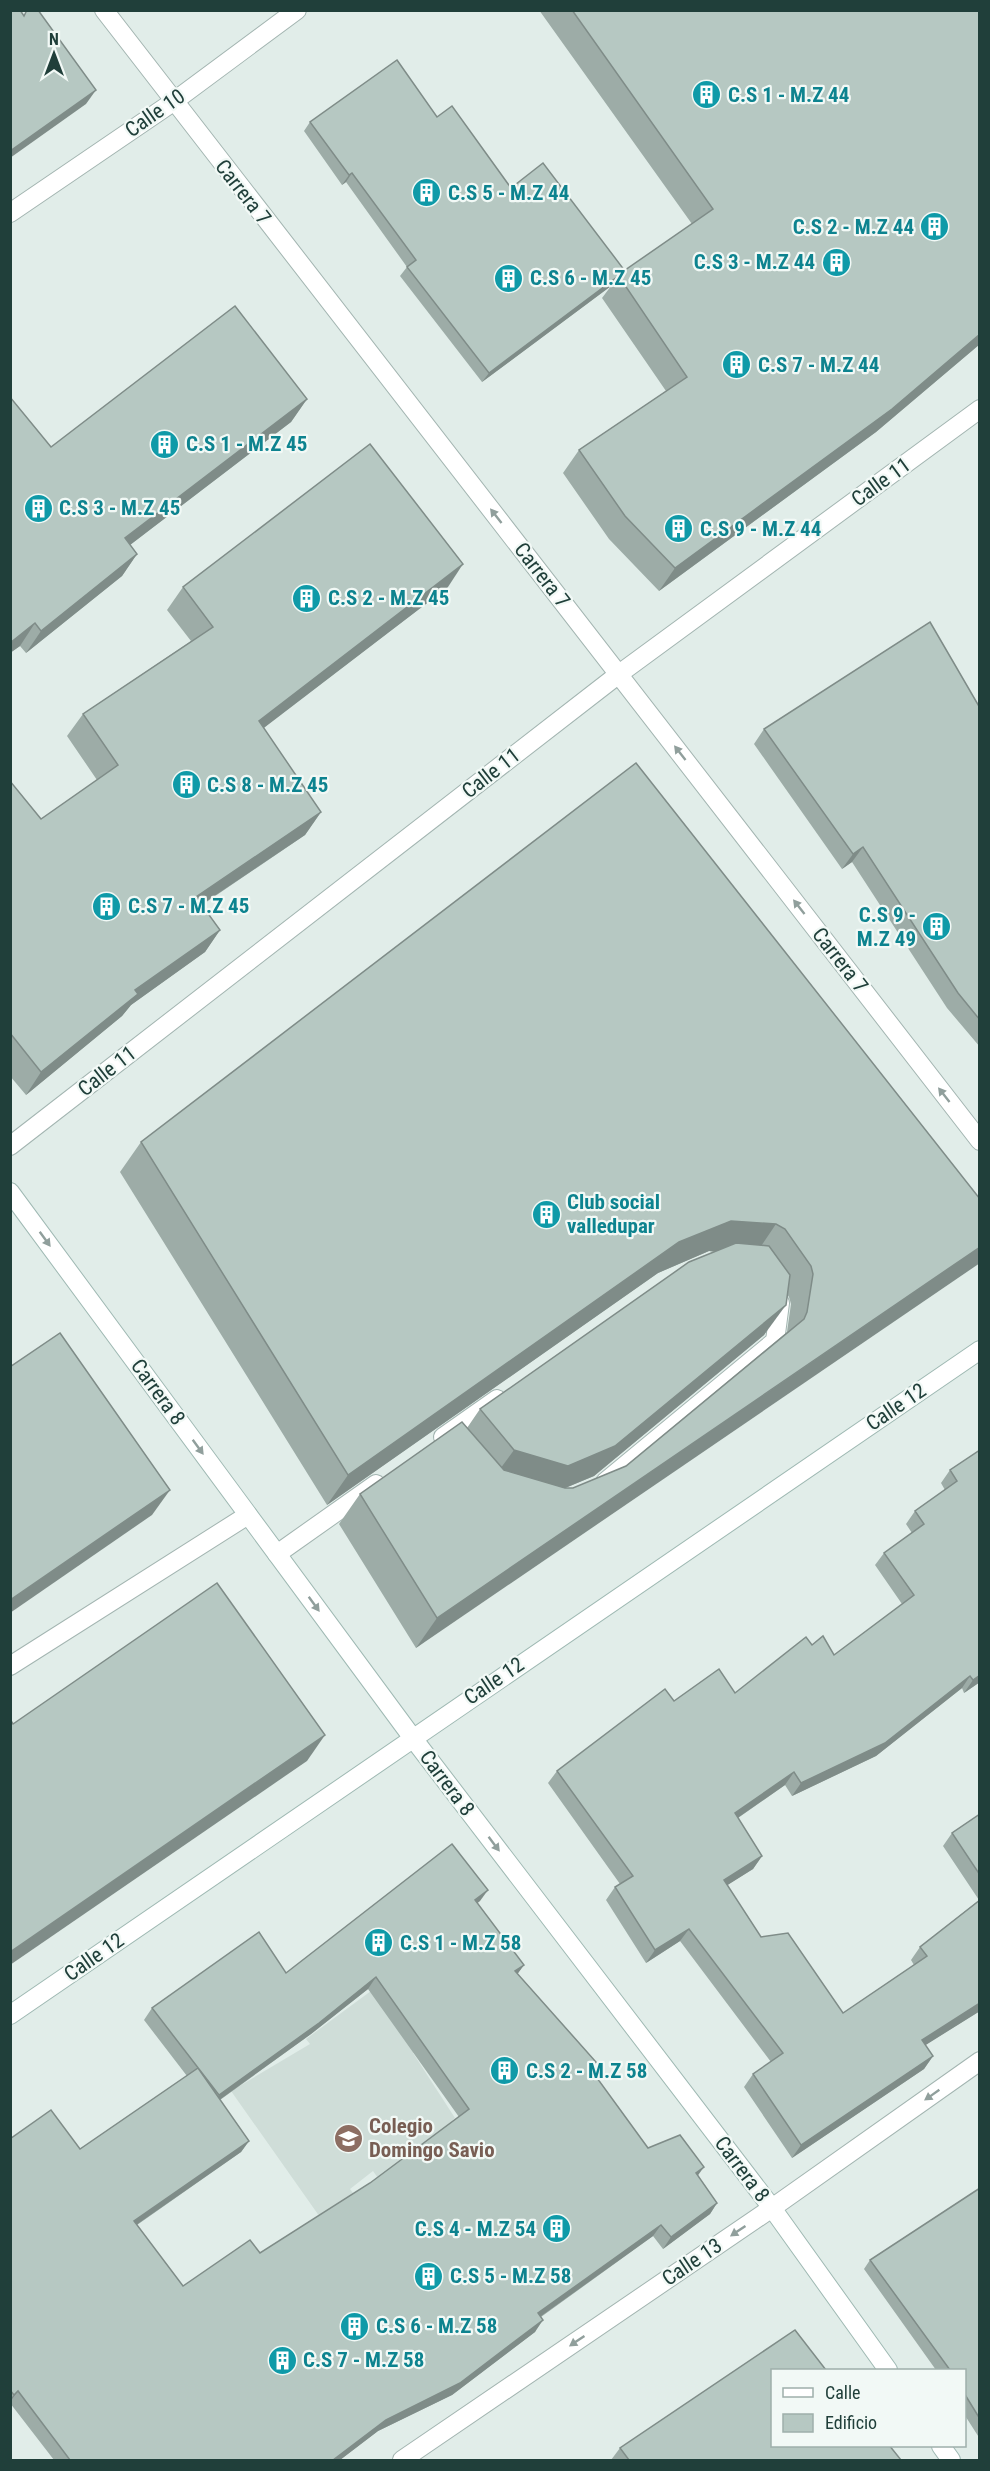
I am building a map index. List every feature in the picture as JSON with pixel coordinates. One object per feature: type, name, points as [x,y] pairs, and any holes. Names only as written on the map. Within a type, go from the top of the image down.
[{"type":"street","name":"Carrera 7","points":[[104,10],[172,102],[980,1141]]},
{"type":"street","name":"Calle 10","points":[[10,213],[172,102],[297,10]]},
{"type":"street","name":"Calle 11","points":[[10,1146],[619,674],[980,409]]},
{"type":"street","name":"Carrera 8","points":[[10,1192],[412,1737],[772,2208],[887,2369]]},
{"type":"street","points":[[590,1490],[600,1486],[775,1341],[780,1303],[760,1275]]},
{"type":"street","name":"Calle 12","points":[[10,2015],[412,1737],[980,1350]]},
{"type":"street","points":[[457,1455],[437,1441],[509,1391]]},
{"type":"street","points":[[277,1554],[394,1472]]},
{"type":"street","points":[[10,1666],[248,1515]]},
{"type":"street","name":"Calle 13","points":[[402,2460],[772,2208],[980,2061]]},
{"type":"street","points":[[942,2447],[951,2460]]},
{"type":"shaded area","name":"Colegio Domingo Savio","points":[[471,1917],[516,1976],[413,2053],[455,2118],[409,2159],[380,2181],[373,2171],[350,2189],[485,2370],[452,2395],[322,2220],[231,2091],[310,2044],[306,2039]]},
{"type":"building","points":[[10,10],[20,10],[24,16],[27,10],[38,10],[96,90],[10,151]]},
{"type":"building","points":[[572,10],[980,10],[980,334],[892,409],[675,568],[625,516],[579,450],[687,377],[618,275],[713,209]]},
{"type":"building","points":[[397,60],[437,117],[452,106],[511,188],[543,163],[625,271],[489,373],[407,267],[416,260],[352,173],[349,175],[310,122]]},
{"type":"building","points":[[235,306],[307,399],[125,538],[137,554],[41,631],[35,623],[10,643],[10,397],[51,447]]},
{"type":"building","points":[[370,444],[463,564],[259,721],[321,812],[196,897],[220,930],[135,990],[138,994],[41,1072],[10,1033],[10,781],[41,819],[118,765],[83,714],[213,627],[183,587]]},
{"type":"building","points":[[930,622],[980,708],[980,1020],[958,993],[863,847],[853,854],[764,729]]},
{"type":"building","name":"Club social valledupar","points":[[636,763],[980,1199],[980,1247],[437,1618],[360,1494],[462,1422],[504,1470],[565,1488],[573,1488],[626,1466],[804,1319],[813,1274],[811,1266],[785,1229],[776,1224],[731,1221],[679,1242],[348,1475],[141,1142]]},
{"type":"building","points":[[736,1243],[769,1246],[790,1275],[786,1305],[615,1446],[568,1466],[514,1450],[480,1409],[689,1262]]},
{"type":"building","points":[[60,1333],[170,1490],[10,1600],[10,1367]]},
{"type":"building","points":[[980,1450],[980,1675],[973,1680],[970,1676],[885,1743],[801,1783],[794,1772],[735,1813],[762,1856],[724,1880],[761,1937],[788,1933],[843,2013],[927,1956],[920,1947],[980,1900],[980,2003],[922,2040],[933,2056],[801,2145],[753,2074],[783,2053],[689,1929],[655,1950],[615,1887],[633,1876],[557,1771],[665,1689],[674,1701],[719,1669],[735,1693],[806,1637],[812,1645],[823,1636],[834,1655],[914,1595],[884,1553],[924,1524],[915,1511],[957,1481],[950,1470]]},
{"type":"building","points":[[217,1583],[325,1735],[10,1952],[10,1719],[13,1724]]},
{"type":"building","points":[[980,1814],[980,1875],[952,1833]]},
{"type":"building","points":[[452,1844],[488,1890],[475,1900],[524,1965],[515,1971],[596,2062],[589,2067],[648,2148],[680,2135],[704,2167],[696,2173],[717,2203],[671,2237],[661,2225],[538,2313],[543,2320],[460,2383],[386,2420],[333,2460],[70,2460],[18,2391],[14,2395],[10,2390],[10,2139],[51,2110],[80,2149],[198,2068],[249,2141],[134,2221],[183,2286],[250,2240],[260,2253],[370,2183],[469,2109],[376,1977],[319,2023],[219,2095],[152,2008],[259,1932],[286,1973]]},
{"type":"building","points":[[980,2188],[980,2419],[966,2396],[966,2369],[949,2369],[870,2260]]},
{"type":"building","points":[[795,2330],[825,2369],[771,2369],[771,2447],[891,2447],[901,2460],[629,2460],[620,2448]]},
{"type":"place","name":"C.S 1 - M.Z 44","points":[[707,95]]},
{"type":"place","name":"C.S 5 - M.Z 44","points":[[427,193]]},
{"type":"place","name":"C.S 2 - M.Z 44","points":[[935,227]]},
{"type":"place","name":"C.S 3 - M.Z 44","points":[[836,262]]},
{"type":"place","name":"C.S 6 - M.Z 45","points":[[509,278]]},
{"type":"place","name":"C.S 7 - M.Z 44","points":[[737,365]]},
{"type":"place","name":"C.S 1 - M.Z 45","points":[[165,444]]},
{"type":"place","name":"C.S 3 - M.Z 45","points":[[38,508]]},
{"type":"place","name":"C.S 9 - M.Z 44","points":[[679,529]]},
{"type":"place","name":"C.S 2 - M.Z 45","points":[[307,598]]},
{"type":"place","name":"C.S 8 - M.Z 45","points":[[186,785]]},
{"type":"place","name":"C.S 7 - M.Z 45","points":[[107,906]]},
{"type":"place","name":"C.S 9 - M.Z 49","points":[[937,927]]},
{"type":"place","name":"Club social valledupar","points":[[546,1214]]},
{"type":"place","name":"C.S 1 - M.Z 58","points":[[379,1943]]},
{"type":"place","name":"C.S 2 - M.Z 58","points":[[505,2071]]},
{"type":"place","name":"Colegio Domingo Savio","points":[[348,2138]]},
{"type":"place","name":"C.S 4 - M.Z 54","points":[[557,2229]]},
{"type":"place","name":"C.S 5 - M.Z 58","points":[[429,2276]]},
{"type":"place","name":"C.S 6 - M.Z 58","points":[[355,2326]]},
{"type":"place","name":"C.S 7 - M.Z 58","points":[[282,2360]]}]
